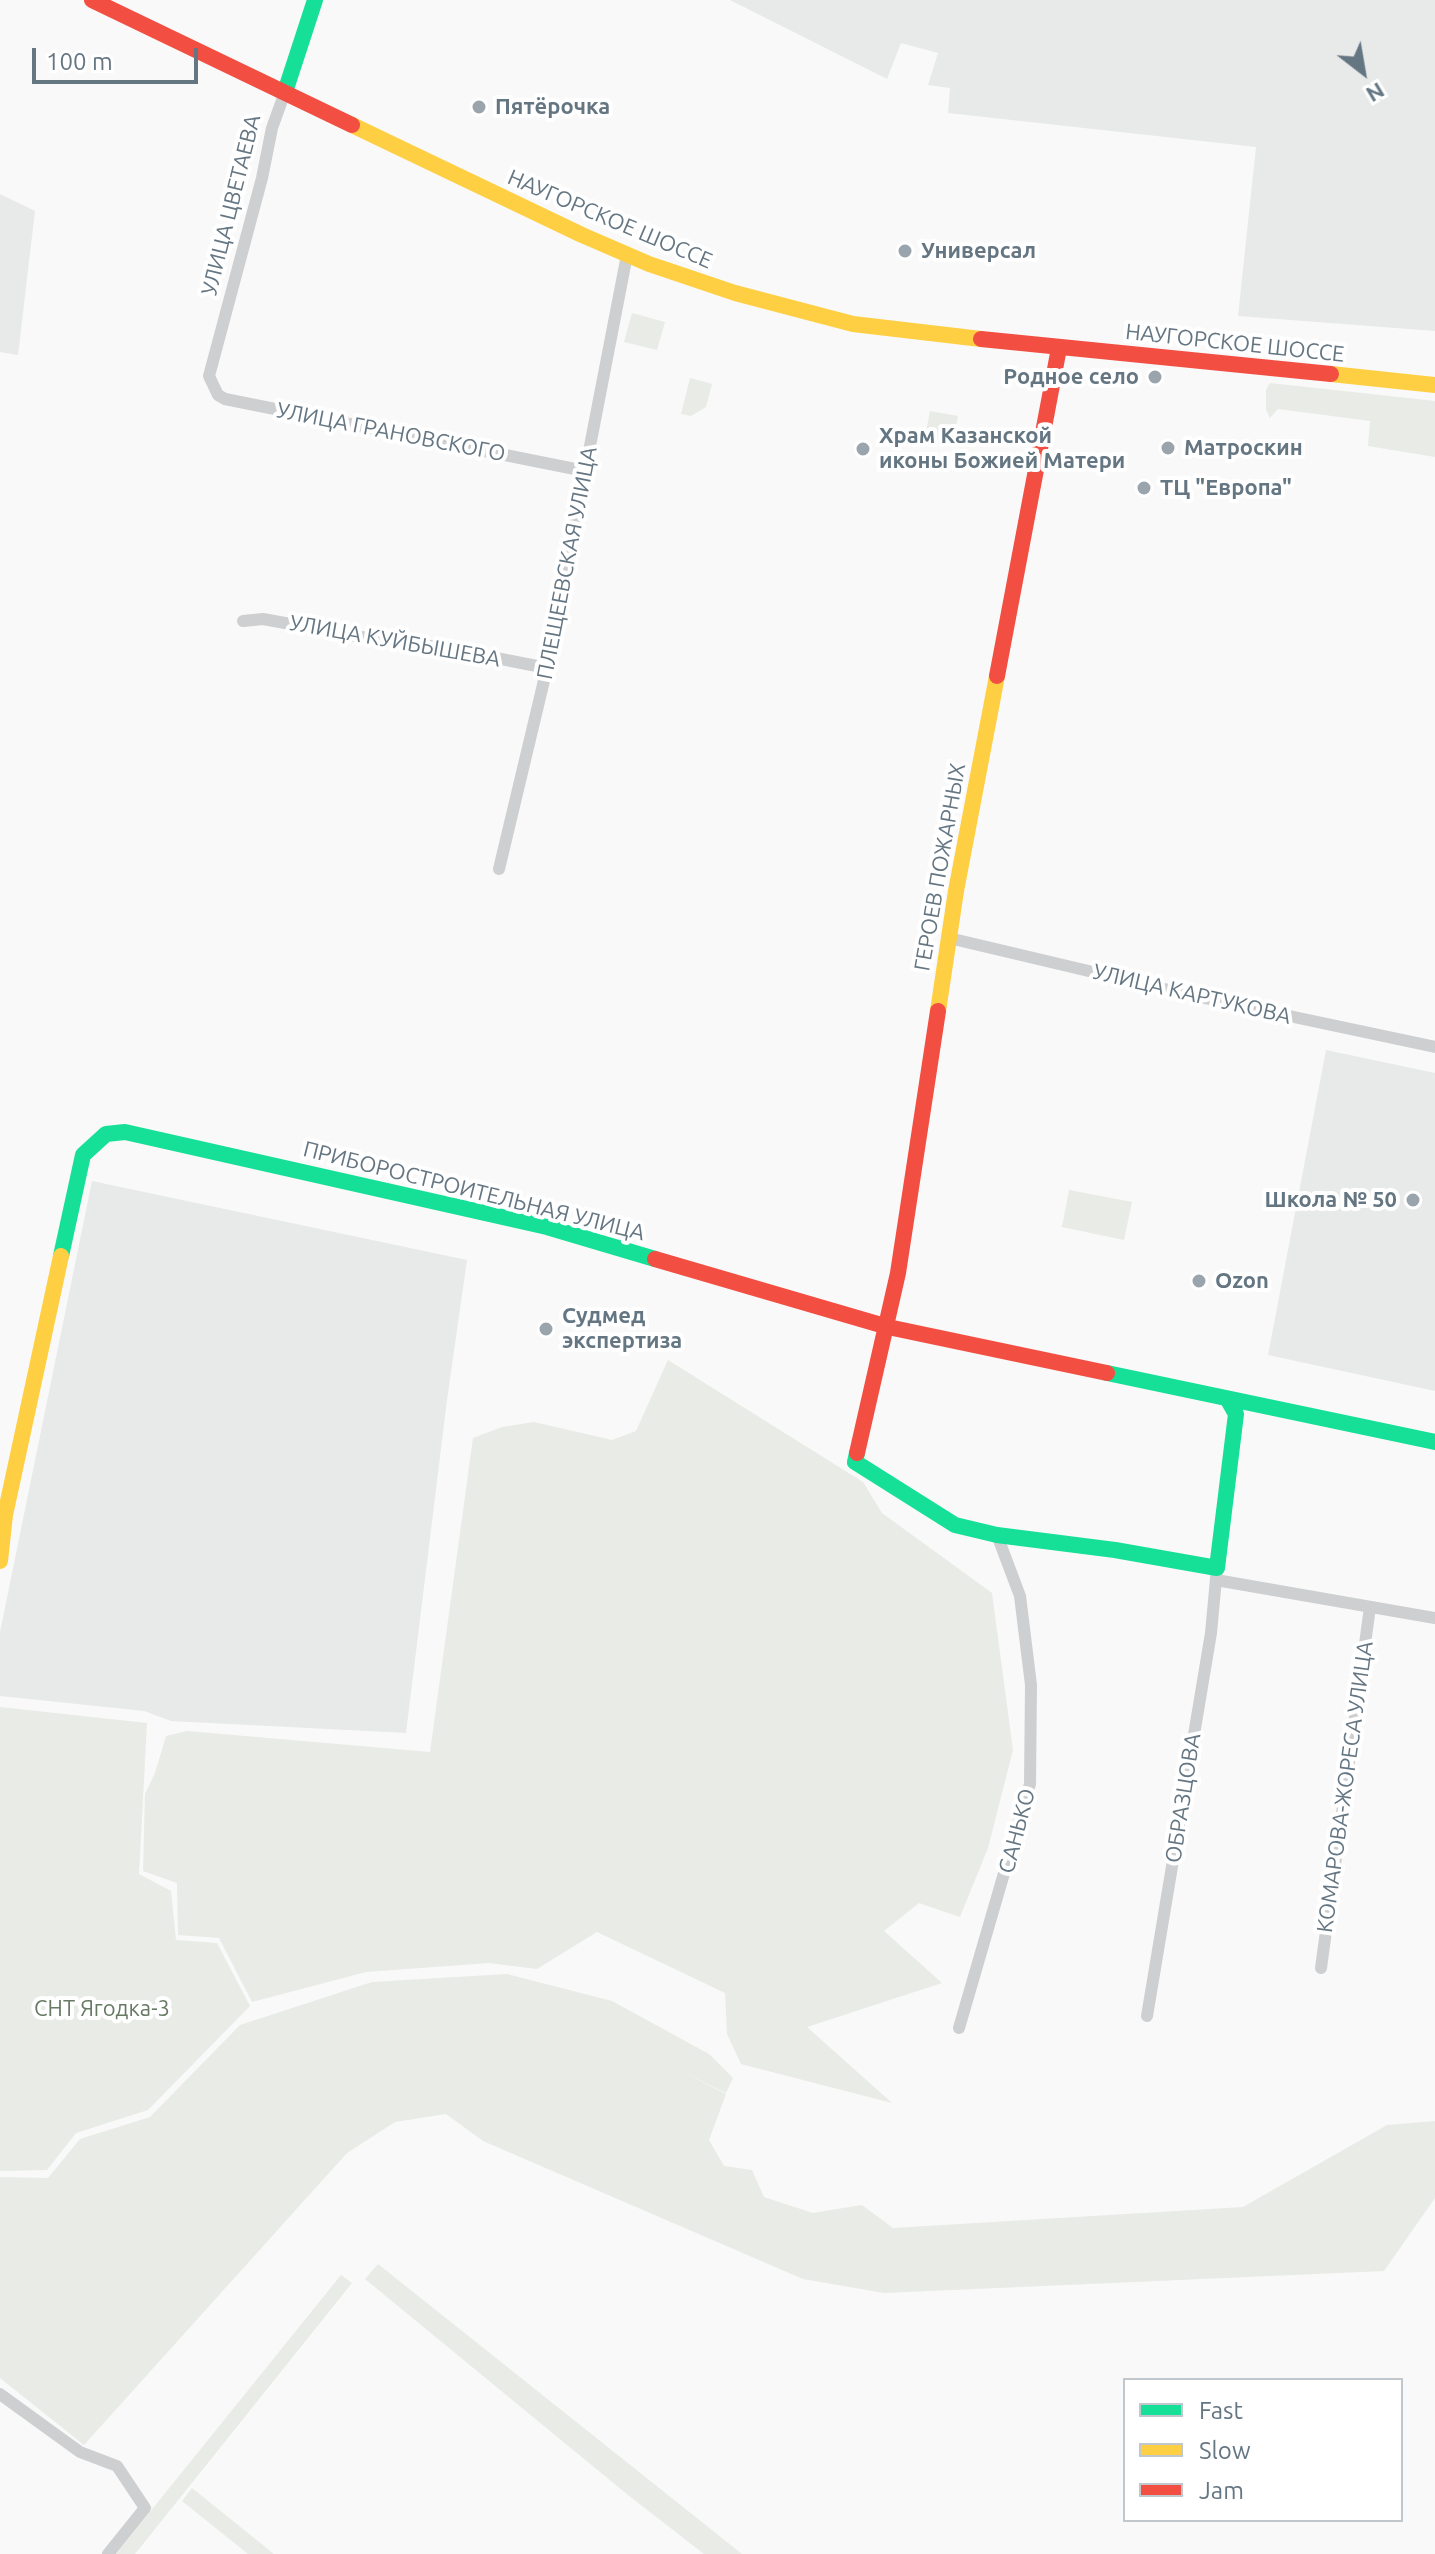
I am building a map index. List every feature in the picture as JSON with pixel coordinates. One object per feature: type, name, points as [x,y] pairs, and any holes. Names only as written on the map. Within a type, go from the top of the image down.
[{"type":"main road","name":"НАУГОРСКОЕ ШОССЕ","points":[[92,0],[627,255],[717,288],[853,324],[1435,385]]},
{"type":"main road","name":"УЛИЦА ЦВЕТАЕВА","points":[[285,92],[315,0]]},
{"type":"main road","name":"ГЕРОЕВ ПОЖАРНЫХ","points":[[888,1327],[949,938],[1059,348]]},
{"type":"main road","name":"ПРИБОРОСТРОИТЕЛЬНАЯ УЛИЦА","points":[[2,1518],[83,1155],[106,1134],[125,1132],[502,1216],[888,1327],[1435,1442]]},
{"type":"main road","points":[[888,1327],[855,1462],[955,1525],[997,1535],[1115,1550],[1216,1574],[1236,1414],[1228,1400]]},
{"type":"main road","points":[[0,1557],[2,1518]]},
{"type":"street","name":"УЛИЦА ЦВЕТАЕВА","points":[[209,376],[262,178],[272,128],[285,92]]},
{"type":"street","name":"ПЛЕЩЕЕВСКАЯ УЛИЦА","points":[[499,869],[547,668],[627,255]]},
{"type":"street","name":"УЛИЦА ГРАНОВСКОГО","points":[[209,376],[218,395],[225,399],[585,471]]},
{"type":"street","name":"УЛИЦА КУЙБЫШЕВА","points":[[243,621],[263,619],[547,668]]},
{"type":"street","name":"УЛИЦА КАРТУКОВА","points":[[949,938],[1190,995],[1435,1047]]},
{"type":"street","name":"САНЬКО","points":[[959,2028],[1030,1784],[1031,1685],[1020,1596],[997,1535]]},
{"type":"street","points":[[1216,1574],[1435,1618]]},
{"type":"street","name":"ОБРАЗЦОВА","points":[[1147,2016],[1211,1633],[1216,1574]]},
{"type":"street","name":"КОМАРОВА-ЖОРЕСА УЛИЦА","points":[[1321,1968],[1370,1607]]},
{"type":"street","points":[[0,2394],[80,2452],[117,2466],[145,2508],[108,2554]]},
{"type":"shaded area","points":[[730,0],[1435,0],[1435,331],[1238,316],[1256,147],[948,113],[950,88],[928,85],[938,53],[901,43],[887,79]]},
{"type":"shaded area","points":[[0,194],[35,211],[18,355],[0,352]]},
{"type":"shaded area","points":[[1326,1050],[1435,1073],[1435,1391],[1268,1355]]},
{"type":"shaded area","points":[[92,1181],[467,1260],[406,1733],[171,1721],[144,1711],[0,1696],[0,1632]]},
{"type":"green space","points":[[632,313],[665,322],[657,350],[624,342]]},
{"type":"green space","points":[[690,378],[712,384],[706,407],[691,416],[681,414]]},
{"type":"green space","points":[[1270,383],[1435,401],[1435,457],[1368,446],[1370,421],[1278,409],[1270,418],[1266,410],[1266,390]]},
{"type":"green space","points":[[930,411],[958,416],[952,447],[924,442]]},
{"type":"green space","points":[[1069,1190],[1132,1202],[1124,1240],[1062,1227]]},
{"type":"green space","points":[[668,1360],[863,1482],[882,1513],[992,1593],[1013,1750],[988,1848],[960,1917],[919,1903],[884,1931],[942,1983],[807,2027],[892,2103],[741,2064],[727,2034],[725,1993],[597,1932],[537,1969],[489,1963],[366,1972],[252,2002],[219,1938],[178,1935],[177,1883],[143,1871],[145,1794],[166,1736],[187,1731],[430,1752],[473,1438],[502,1427],[534,1422],[612,1440],[636,1431]]},
{"type":"green space","name":"СНТ Ягодка-3","points":[[0,1707],[147,1723],[139,1874],[171,1891],[176,1940],[217,1943],[250,2006],[148,2110],[76,2133],[47,2170],[0,2171]]},
{"type":"green space","points":[[507,1974],[612,2001],[709,2054],[733,2078],[726,2093],[679,2070],[726,2094],[709,2140],[724,2166],[752,2170],[764,2197],[813,2213],[862,2205],[893,2228],[1243,2207],[1387,2125],[1435,2121],[1435,2198],[1384,2271],[884,2293],[803,2279],[483,2141],[446,2114],[395,2122],[347,2153],[84,2445],[0,2378],[0,2177],[48,2178],[80,2139],[150,2117],[240,2025],[372,1982]]},
{"type":"green space","points":[[378,2264],[742,2554],[704,2554],[628,2495],[365,2279]]},
{"type":"green space","points":[[341,2275],[352,2283],[135,2554],[116,2554]]},
{"type":"green space","points":[[192,2488],[274,2554],[248,2554],[182,2501]]},
{"type":"traffic: fast","points":[[285,92],[315,0]]},
{"type":"traffic: fast","points":[[61,1256],[83,1155],[106,1134],[125,1132],[547,1227],[655,1259]]},
{"type":"traffic: fast","points":[[1107,1373],[1435,1442]]},
{"type":"traffic: fast","points":[[857,1453],[855,1462],[955,1525],[997,1535],[1115,1550],[1217,1568],[1236,1414],[1228,1400]]},
{"type":"traffic: slow","points":[[352,125],[649,264],[735,293],[853,324],[981,339]]},
{"type":"traffic: slow","points":[[1331,374],[1435,385]]},
{"type":"traffic: slow","points":[[938,1011],[956,891],[997,676]]},
{"type":"traffic: slow","points":[[0,1561],[5,1515],[61,1256]]},
{"type":"traffic: jam","points":[[92,0],[352,125]]},
{"type":"traffic: jam","points":[[981,339],[1331,374]]},
{"type":"traffic: jam","points":[[997,676],[1059,348]]},
{"type":"traffic: jam","points":[[857,1453],[898,1273],[938,1011]]},
{"type":"traffic: jam","points":[[655,1259],[888,1327],[1107,1373]]},
{"type":"place","name":"Пятёрочка","points":[[479,107]]},
{"type":"place","name":"Универсал","points":[[905,251]]},
{"type":"place","name":"Родное село","points":[[1155,377]]},
{"type":"place","name":"Матроскин","points":[[1168,448]]},
{"type":"place","name":"Храм Казанской иконы Божией Матери","points":[[863,449]]},
{"type":"place","name":"ТЦ \"Европа\"","points":[[1144,488]]},
{"type":"place","name":"Школа № 50","points":[[1413,1200]]},
{"type":"place","name":"Ozon","points":[[1199,1281]]},
{"type":"place","name":"Судмед экспертиза","points":[[546,1329]]}]
